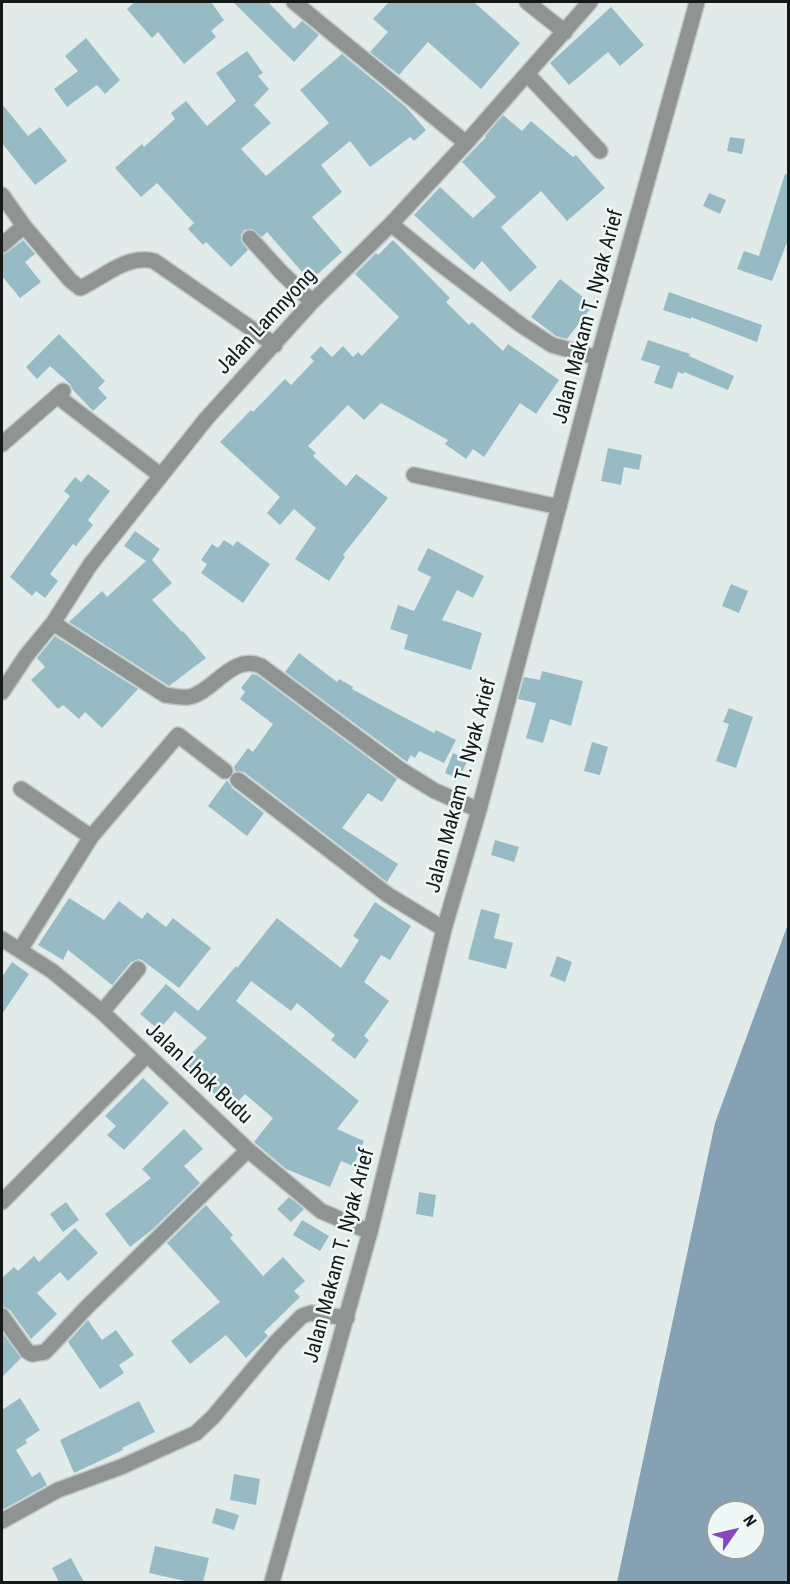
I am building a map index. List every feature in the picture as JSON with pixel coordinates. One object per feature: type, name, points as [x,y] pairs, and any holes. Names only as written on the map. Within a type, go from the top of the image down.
[{"type":"street","points":[[294,2],[466,143]]},
{"type":"street","points":[[527,2],[565,32]]},
{"type":"street","name":"Jalan Lamnyong","points":[[2,692],[26,656],[53,622],[90,565],[206,419],[312,302],[391,224],[466,143],[590,2]]},
{"type":"street","name":"Jalan Makam T. Nyak Arief","points":[[272,1582],[370,1232],[444,929],[479,810],[598,358],[698,2]]},
{"type":"street","points":[[527,74],[600,151]]},
{"type":"street","points":[[2,195],[70,280],[80,288],[132,260],[154,261],[275,345]]},
{"type":"street","points":[[391,224],[520,325],[552,345],[598,358]]},
{"type":"street","points":[[2,245],[24,225]]},
{"type":"street","points":[[250,238],[312,302]]},
{"type":"street","points":[[2,444],[60,393],[160,475]]},
{"type":"street","points":[[414,475],[559,507]]},
{"type":"street","points":[[53,622],[165,695],[177,697],[194,695],[247,662],[261,666],[402,770],[435,791],[479,810]]},
{"type":"street","points":[[20,950],[91,837],[178,735],[388,895],[444,929]]},
{"type":"street","points":[[21,789],[91,837]]},
{"type":"street","name":"Jalan Lhok Budu","points":[[2,939],[52,971],[102,1012],[248,1150],[321,1211],[370,1232]]},
{"type":"street","points":[[102,1012],[138,969]]},
{"type":"street","points":[[2,1202],[147,1055]]},
{"type":"street","points":[[2,1316],[27,1351],[32,1354],[45,1352],[87,1307],[248,1150]]},
{"type":"street","points":[[2,1521],[58,1490],[121,1467],[195,1433],[213,1418],[276,1342],[302,1316],[311,1313],[347,1318]]},
{"type":"water","points":[[788,924],[788,1582],[617,1582],[715,1123]]},
{"type":"building","points":[[135,2],[211,2],[224,20],[211,31],[216,37],[184,64],[158,32],[152,38],[127,9]]},
{"type":"building","points":[[233,2],[268,2],[294,29],[302,21],[319,35],[294,62]]},
{"type":"building","points":[[389,2],[474,2],[520,43],[481,89],[428,42],[399,75],[370,52],[388,32],[373,19]]},
{"type":"building","points":[[611,7],[644,45],[620,66],[608,52],[569,85],[550,63]]},
{"type":"building","points":[[86,38],[120,80],[105,94],[97,85],[67,107],[54,89],[78,71],[65,56]]},
{"type":"building","points":[[247,51],[263,73],[258,76],[269,89],[254,105],[271,123],[241,149],[266,176],[329,123],[300,90],[342,54],[406,107],[426,130],[414,141],[410,137],[370,167],[350,141],[321,165],[342,192],[312,217],[342,252],[310,281],[267,232],[262,237],[252,229],[244,230],[241,235],[241,241],[248,250],[231,267],[206,242],[203,245],[188,229],[194,223],[157,183],[141,197],[115,168],[142,144],[144,147],[175,119],[171,113],[186,101],[207,126],[236,101],[216,73]]},
{"type":"building","points":[[2,104],[28,136],[40,127],[67,161],[35,185],[2,143]]},
{"type":"building","points":[[503,115],[522,131],[531,121],[573,157],[576,155],[605,188],[567,221],[541,191],[501,227],[537,267],[510,292],[482,261],[474,270],[414,215],[440,187],[473,218],[496,197],[462,162]]},
{"type":"building","points":[[730,137],[745,139],[742,154],[727,151]]},
{"type":"building","points":[[785,174],[789,175],[789,237],[772,281],[737,269],[744,251],[759,256]]},
{"type":"building","points":[[709,193],[726,200],[720,214],[703,206]]},
{"type":"building","points":[[23,240],[35,254],[25,262],[41,282],[20,298],[2,276],[2,254]]},
{"type":"building","points":[[393,240],[450,298],[446,302],[469,325],[472,322],[503,351],[508,344],[559,380],[536,414],[520,403],[484,457],[473,449],[466,459],[445,444],[448,440],[381,403],[364,420],[348,405],[308,446],[316,453],[313,456],[346,486],[356,474],[388,498],[343,555],[345,557],[329,581],[295,559],[316,528],[294,509],[280,525],[267,513],[280,497],[220,442],[285,379],[291,385],[314,361],[310,357],[321,346],[332,357],[343,346],[353,357],[358,352],[362,356],[399,317],[355,274]]},
{"type":"building","points":[[560,279],[593,305],[567,339],[556,336],[531,317]]},
{"type":"building","points":[[669,292],[762,325],[757,342],[691,317],[691,319],[663,310]]},
{"type":"building","points":[[59,334],[105,381],[98,388],[107,398],[93,411],[70,384],[50,366],[37,379],[26,367]]},
{"type":"building","points":[[648,340],[690,354],[689,356],[734,376],[728,390],[684,372],[683,374],[678,372],[672,389],[654,383],[660,366],[641,360]]},
{"type":"building","points":[[608,448],[642,455],[639,470],[624,467],[621,485],[601,481]]},
{"type":"building","points":[[88,474],[110,491],[88,520],[93,525],[76,546],[73,544],[50,574],[58,581],[45,598],[36,591],[32,596],[10,577],[70,496],[64,491],[75,477],[81,482]]},
{"type":"building","points":[[135,531],[160,549],[152,560],[172,583],[152,600],[206,658],[169,686],[69,622],[102,591],[107,597],[146,561],[124,546]]},
{"type":"building","points":[[224,540],[233,546],[237,541],[270,564],[243,603],[201,573],[207,564],[201,560],[212,544],[218,548]]},
{"type":"building","points":[[428,548],[484,576],[473,598],[457,590],[442,620],[482,633],[471,670],[404,649],[408,635],[390,629],[398,605],[414,611],[431,577],[417,570]]},
{"type":"building","points":[[731,584],[748,591],[739,613],[722,606]]},
{"type":"building","points":[[55,636],[138,689],[102,728],[85,712],[79,719],[63,705],[58,709],[31,680],[45,667],[37,658]]},
{"type":"building","points":[[299,653],[337,682],[339,679],[353,687],[352,689],[434,733],[436,730],[456,740],[444,763],[419,751],[415,758],[411,755],[407,762],[285,672]]},
{"type":"building","points":[[542,671],[583,681],[571,726],[550,719],[543,743],[526,738],[536,703],[518,699],[524,677],[540,680]]},
{"type":"building","points":[[252,674],[257,675],[397,779],[382,802],[368,793],[342,828],[398,864],[387,882],[244,772],[235,771],[234,767],[248,748],[253,752],[273,724],[240,699],[245,692],[241,688]]},
{"type":"building","points":[[729,708],[753,717],[736,768],[716,761],[729,724],[723,722]]},
{"type":"building","points":[[592,742],[608,747],[600,775],[584,771]]},
{"type":"building","points":[[453,753],[468,759],[459,779],[445,773]]},
{"type":"building","points":[[227,780],[232,788],[264,813],[247,836],[208,806]]},
{"type":"building","points":[[495,840],[519,847],[514,862],[491,855]]},
{"type":"building","points":[[69,898],[104,920],[119,901],[142,919],[147,912],[166,927],[173,918],[211,948],[179,988],[139,959],[131,962],[112,985],[68,950],[63,960],[38,945]]},
{"type":"building","points":[[375,902],[411,926],[390,960],[381,955],[364,982],[389,1001],[364,1036],[369,1040],[355,1059],[331,1040],[335,1035],[297,1003],[291,1011],[251,981],[236,1001],[359,1101],[337,1129],[364,1141],[353,1166],[341,1161],[330,1187],[286,1169],[254,1142],[273,1118],[245,1094],[231,1109],[189,1071],[191,1069],[184,1061],[207,1038],[175,1011],[159,1030],[140,1014],[166,984],[198,1011],[236,966],[237,968],[277,918],[341,968],[359,940],[353,936]]},
{"type":"building","points":[[481,909],[500,914],[494,938],[513,943],[506,969],[468,959]]},
{"type":"building","points":[[557,956],[572,962],[565,982],[550,976]]},
{"type":"building","points":[[12,962],[29,974],[2,1014],[2,977]]},
{"type":"building","points":[[143,1078],[169,1103],[124,1150],[107,1135],[116,1126],[105,1116]]},
{"type":"building","points":[[184,1129],[203,1149],[184,1166],[200,1183],[153,1229],[130,1247],[105,1214],[151,1178],[142,1169]]},
{"type":"building","points":[[419,1192],[436,1195],[433,1217],[416,1214]]},
{"type":"building","points":[[289,1197],[304,1209],[291,1222],[277,1209]]},
{"type":"building","points":[[66,1202],[79,1220],[63,1232],[50,1214]]},
{"type":"building","points":[[206,1205],[233,1235],[230,1238],[263,1276],[283,1257],[305,1281],[294,1291],[300,1297],[264,1332],[268,1336],[246,1358],[226,1335],[190,1364],[171,1341],[220,1302],[167,1243]]},
{"type":"building","points":[[302,1220],[329,1236],[320,1251],[293,1235]]},
{"type":"building","points":[[75,1228],[98,1253],[68,1281],[60,1272],[37,1293],[57,1314],[31,1339],[10,1310],[2,1306],[2,1278],[14,1267],[18,1271],[34,1256],[39,1262]]},
{"type":"building","points":[[88,1320],[102,1340],[116,1330],[134,1355],[119,1365],[124,1373],[100,1389],[68,1342]]},
{"type":"building","points":[[2,1332],[21,1358],[2,1377]]},
{"type":"building","points":[[20,1398],[40,1430],[25,1440],[27,1443],[16,1450],[32,1477],[40,1472],[47,1485],[2,1510],[2,1410]]},
{"type":"building","points":[[139,1401],[155,1432],[74,1473],[60,1440]]},
{"type":"building","points":[[234,1474],[260,1479],[256,1505],[230,1500]]},
{"type":"building","points":[[216,1508],[239,1515],[234,1530],[212,1523]]},
{"type":"building","points":[[155,1546],[209,1558],[203,1582],[190,1582],[149,1573]]},
{"type":"building","points":[[71,1558],[84,1582],[59,1582],[52,1568]]}]
